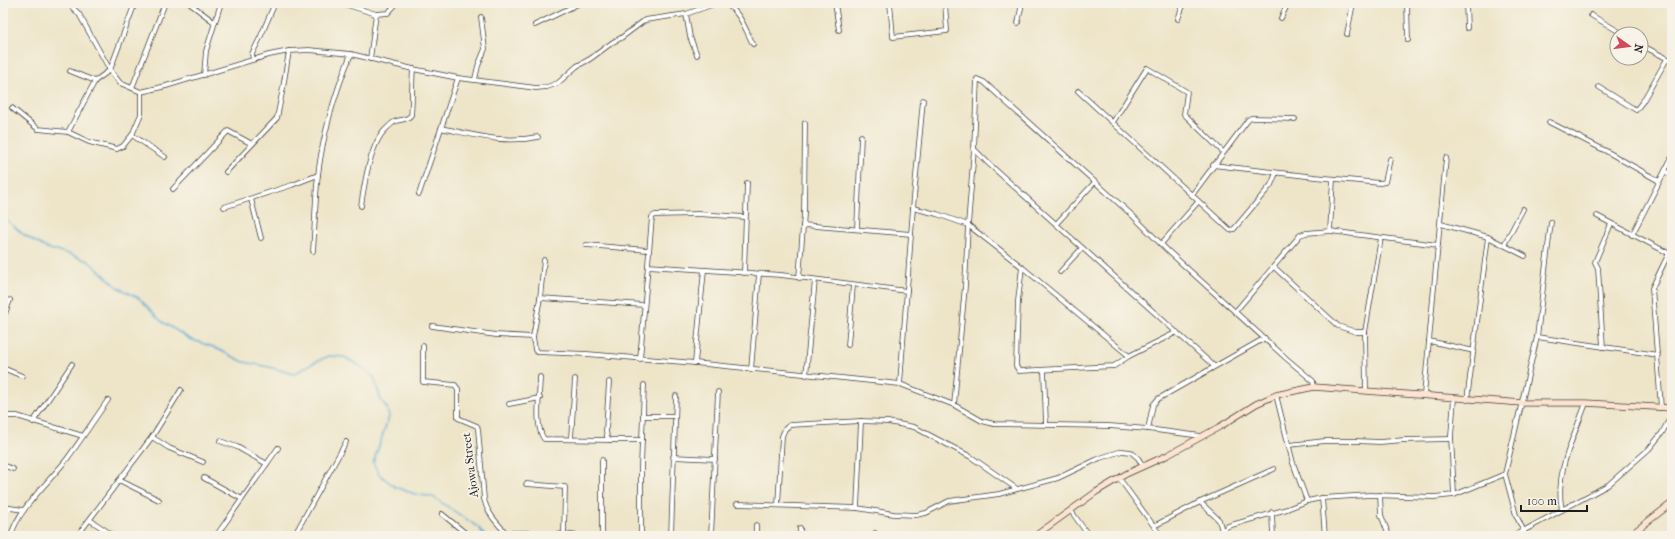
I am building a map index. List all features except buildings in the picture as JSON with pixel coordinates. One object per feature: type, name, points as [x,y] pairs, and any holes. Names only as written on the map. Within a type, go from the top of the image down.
[{"type":"street","points":[[68,3],[79,14],[110,70],[120,83],[141,92],[204,75],[253,59],[289,51],[309,50],[351,54],[458,78],[536,88],[547,87],[558,83],[577,66],[590,59],[645,20],[686,14],[717,3]]},
{"type":"street","points":[[68,132],[95,81],[110,70],[135,3]]},
{"type":"street","points":[[132,88],[165,3]]},
{"type":"street","points":[[189,3],[214,22]]},
{"type":"street","points":[[204,75],[206,51],[221,3]]},
{"type":"street","points":[[253,59],[252,54],[274,3]]},
{"type":"street","points":[[341,3],[376,14],[388,13],[397,3]]},
{"type":"street","points":[[535,25],[580,3]]},
{"type":"street","points":[[724,3],[731,7],[736,13],[753,44]]},
{"type":"street","points":[[835,3],[839,30]]},
{"type":"street","points":[[890,3],[893,37],[947,31],[945,3]]},
{"type":"street","points":[[1018,23],[1022,3]]},
{"type":"street","points":[[1281,18],[1288,3]]},
{"type":"street","points":[[1347,34],[1353,3]]},
{"type":"street","points":[[1407,3],[1408,40]]},
{"type":"street","points":[[1466,3],[1467,28]]},
{"type":"street","points":[[370,59],[376,14]]},
{"type":"street","points":[[686,14],[690,37],[697,55]]},
{"type":"street","points":[[1591,15],[1610,26]]},
{"type":"street","points":[[475,79],[478,66],[485,49],[480,16]]},
{"type":"street","points":[[1649,49],[1672,62]]},
{"type":"street","points":[[226,172],[277,118],[289,51]]},
{"type":"street","points":[[313,251],[318,175],[324,138],[337,89],[351,54]]},
{"type":"street","points":[[1598,87],[1636,110],[1643,102],[1667,59]]},
{"type":"street","points":[[1112,122],[1147,68],[1188,92],[1184,114],[1223,152]]},
{"type":"street","points":[[362,206],[366,177],[379,138],[394,122],[410,116],[412,111],[411,94],[413,69]]},
{"type":"street","points":[[70,71],[95,81]]},
{"type":"street","points":[[419,194],[458,78]]},
{"type":"street","points":[[954,405],[965,286],[974,148],[976,79],[984,82],[1095,182],[1235,312],[1313,381],[1314,387]]},
{"type":"street","points":[[1078,91],[1230,230],[1234,229],[1271,185],[1276,173]]},
{"type":"street","points":[[12,108],[38,129],[68,132],[89,142],[117,149],[123,146],[132,135],[141,114],[141,92]]},
{"type":"street","points":[[900,384],[913,208],[923,100]]},
{"type":"street","points":[[1192,196],[1213,165],[1248,120],[1252,118],[1295,119]]},
{"type":"street","points":[[1549,122],[1660,181]]},
{"type":"street","points":[[799,278],[803,225],[805,123]]},
{"type":"street","points":[[441,128],[503,140],[521,140],[538,137]]},
{"type":"street","points":[[173,189],[228,131],[252,144]]},
{"type":"street","points":[[132,135],[165,157]]},
{"type":"street","points":[[857,229],[861,136]]},
{"type":"street","points":[[974,148],[989,164],[1214,366]]},
{"type":"street","points":[[1632,235],[1672,157]]},
{"type":"street","points":[[1424,395],[1446,158]]},
{"type":"street","points":[[1213,165],[1333,179],[1385,182],[1390,159]]},
{"type":"street","points":[[1665,172],[1672,176]]},
{"type":"street","points":[[224,207],[318,175]]},
{"type":"street","points":[[1330,231],[1333,179]]},
{"type":"street","points":[[1056,224],[1095,182]]},
{"type":"street","points":[[744,272],[746,183]]},
{"type":"street","points":[[251,198],[261,238]]},
{"type":"street","points":[[1161,244],[1198,202]]},
{"type":"street","points":[[913,208],[937,214],[968,225],[1022,267],[1129,356]]},
{"type":"street","points":[[1504,245],[1523,209]]},
{"type":"street","points":[[640,360],[648,266],[650,221],[652,216],[698,214],[745,217]]},
{"type":"street","points":[[1597,216],[1670,254],[1652,288],[1661,408]]},
{"type":"street","points":[[1526,536],[1516,515],[1505,474],[1537,336],[1551,222]]},
{"type":"street","points":[[1441,224],[1488,237],[1525,256]]},
{"type":"street","points":[[1603,347],[1598,268],[1595,262],[1611,224]]},
{"type":"street","points":[[803,225],[912,234]]},
{"type":"street","points":[[1235,312],[1274,268],[1300,235],[1313,232],[1330,231],[1438,246]]},
{"type":"street","points":[[1467,400],[1488,237]]},
{"type":"street","points":[[1366,391],[1365,332],[1381,238]]},
{"type":"street","points":[[586,245],[648,250]]},
{"type":"street","points":[[1060,272],[1082,248]]},
{"type":"street","points":[[544,260],[540,298],[533,337],[535,350],[537,352],[587,354],[640,360],[694,363],[900,384],[954,405],[982,421],[994,424],[1046,424],[1148,429],[1202,436]]},
{"type":"street","points":[[648,266],[744,272],[907,291]]},
{"type":"street","points":[[1022,267],[1018,301],[1016,366],[1019,371],[1114,366],[1129,356],[1177,332]]},
{"type":"street","points":[[1274,268],[1338,326],[1356,332],[1365,332]]},
{"type":"street","points":[[694,363],[704,270]]},
{"type":"street","points":[[751,370],[759,274]]},
{"type":"street","points":[[806,375],[815,280]]},
{"type":"street","points":[[848,345],[853,285]]},
{"type":"street","points":[[540,298],[644,305]]},
{"type":"street","points":[[3,320],[10,300]]},
{"type":"street","points":[[432,326],[515,337],[533,337]]},
{"type":"street","points":[[1537,336],[1658,355]]},
{"type":"street","points":[[1148,429],[1153,405],[1158,399],[1265,338]]},
{"type":"street","points":[[1429,341],[1474,351]]},
{"type":"street","name":"Ajowa Street","points":[[423,346],[424,382],[455,385],[458,388],[458,418],[477,426],[484,499],[485,505],[492,518],[506,533],[532,533],[542,536]]},
{"type":"street","points":[[33,422],[72,364]]},
{"type":"street","points":[[3,368],[22,376]]},
{"type":"street","points":[[1044,370],[1046,424]]},
{"type":"street","points":[[540,377],[539,420],[541,434],[544,439],[571,438],[642,440]]},
{"type":"street","points":[[571,438],[575,379]]},
{"type":"street","points":[[609,382],[606,431],[607,437],[610,440]]},
{"type":"street","points":[[641,536],[644,385]]},
{"type":"street","points":[[1035,536],[1096,492],[1119,478],[1202,436],[1256,404],[1276,395],[1314,387],[1424,395],[1467,400],[1522,403],[1586,403],[1672,408]]},
{"type":"street","points":[[77,536],[152,437],[180,390]]},
{"type":"street","points":[[711,536],[718,392]]},
{"type":"street","points":[[1276,395],[1293,463],[1307,501]]},
{"type":"street","points":[[671,536],[676,396]]},
{"type":"street","points":[[509,404],[540,398]]},
{"type":"street","points":[[1454,398],[1451,439],[1454,495]]},
{"type":"street","points":[[11,536],[15,525],[24,510],[67,458],[108,400]]},
{"type":"street","points":[[1562,510],[1560,502],[1561,478],[1564,463],[1586,403]]},
{"type":"street","points":[[1511,536],[1524,531],[1608,485],[1650,449],[1662,433],[1672,414]]},
{"type":"street","points":[[3,416],[17,416],[82,436]]},
{"type":"street","points":[[643,416],[675,416]]},
{"type":"street","points":[[778,505],[782,436],[785,429],[790,425],[861,421],[888,422],[914,427],[971,457],[1017,489]]},
{"type":"street","points":[[858,508],[861,421]]},
{"type":"street","points":[[152,437],[169,448],[203,462]]},
{"type":"street","points":[[1289,445],[1325,442],[1380,442],[1451,439]]},
{"type":"street","points":[[220,441],[237,447],[267,464]]},
{"type":"street","points":[[294,536],[346,442]]},
{"type":"street","points":[[216,536],[278,448]]},
{"type":"street","points":[[737,504],[858,508],[894,514],[916,515],[926,513],[949,501],[999,494],[1058,478],[1100,458],[1122,451],[1131,452],[1138,458],[1143,466]]},
{"type":"street","points":[[673,457],[715,459]]},
{"type":"street","points":[[602,460],[602,536]]},
{"type":"street","points":[[3,465],[13,469]]},
{"type":"street","points":[[1154,526],[1200,502],[1274,469]]},
{"type":"street","points":[[1222,531],[1228,526],[1272,512],[1287,509],[1307,501],[1322,498],[1380,495],[1434,497],[1454,495],[1505,474]]},
{"type":"street","points":[[204,478],[242,499]]},
{"type":"street","points":[[1119,478],[1161,536]]},
{"type":"street","points":[[119,480],[159,500]]},
{"type":"street","points":[[526,484],[565,487],[564,534]]},
{"type":"street","points":[[1380,495],[1381,515],[1389,536]]},
{"type":"street","points":[[1322,498],[1325,536]]},
{"type":"street","points":[[1200,502],[1218,520],[1228,526]]},
{"type":"street","points":[[1629,536],[1672,503]]},
{"type":"street","points":[[3,507],[24,510]]},
{"type":"street","points":[[1071,511],[1089,536]]},
{"type":"street","points":[[1272,512],[1273,536]]},
{"type":"street","points":[[442,514],[469,536]]},
{"type":"street","points":[[90,520],[114,536]]},
{"type":"street","points":[[1218,520],[1222,531],[1222,536]]},
{"type":"street","points":[[756,525],[756,536]]},
{"type":"street","points":[[800,528],[800,536]]},
{"type":"street","points":[[1669,536],[1672,533]]},
{"type":"street","points":[[542,536],[564,534],[580,536]]},
{"type":"waterway","points":[[3,217],[24,235],[46,248],[88,261],[119,288],[139,298],[161,321],[190,339],[213,347],[244,362],[294,374],[329,356],[344,357],[360,366],[374,377],[381,400],[387,408],[389,417],[373,463],[379,474],[395,487],[415,494],[433,497],[478,527],[485,536]]}]
